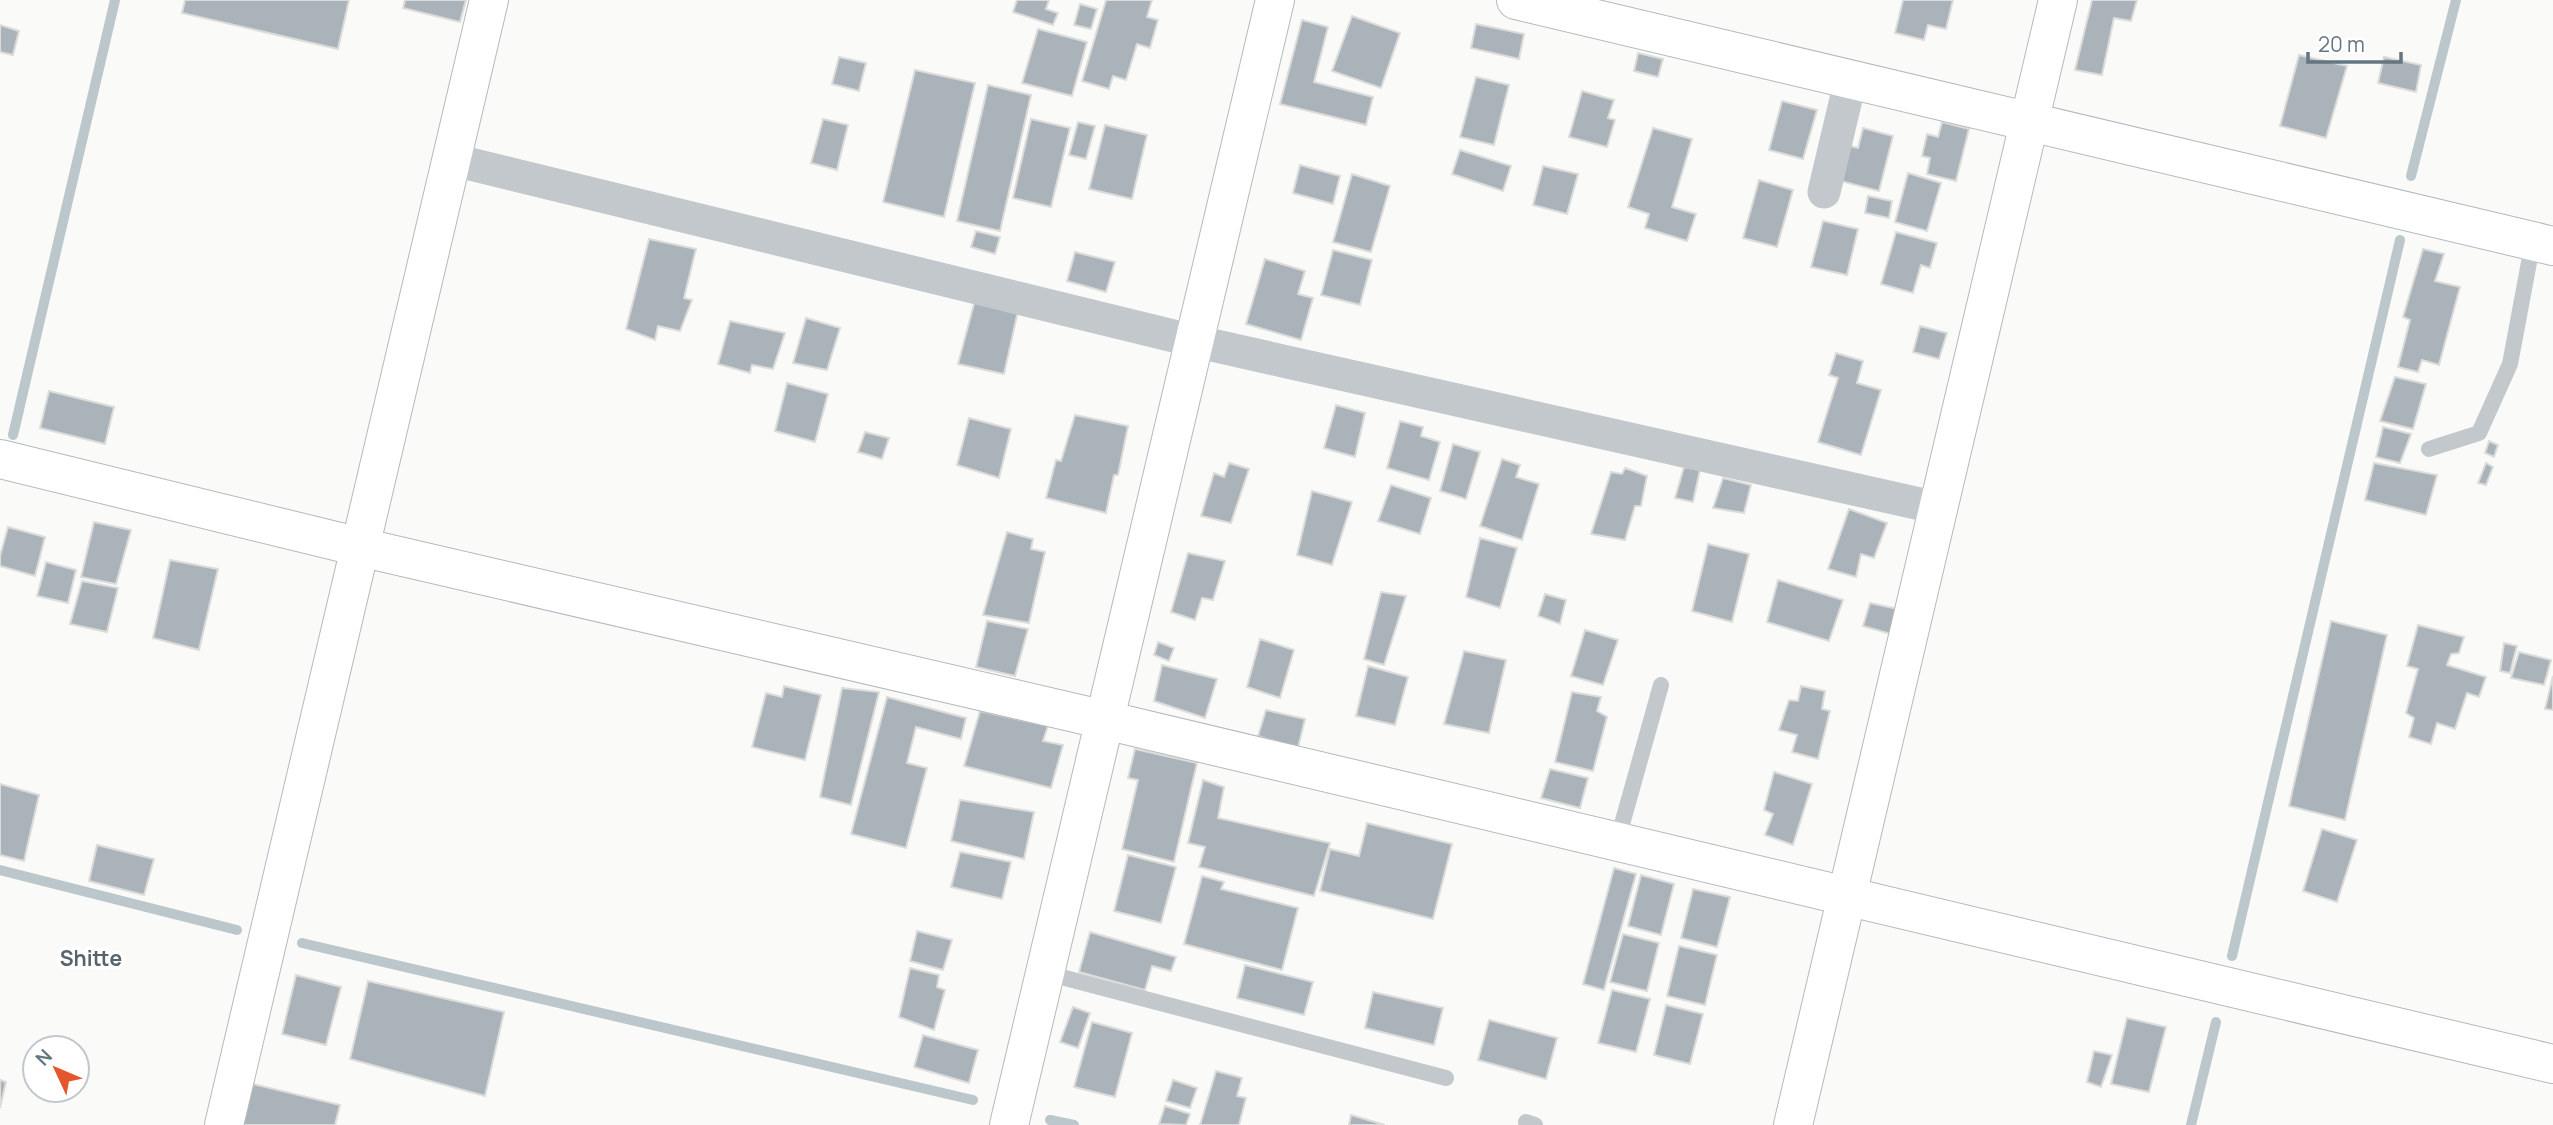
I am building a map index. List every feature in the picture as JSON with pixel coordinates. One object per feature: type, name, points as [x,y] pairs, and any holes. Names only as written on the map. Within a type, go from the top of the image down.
[{"type":"street","points":[[224,1125],[489,0]]},
{"type":"street","points":[[1009,1125],[1275,0]]},
{"type":"street","points":[[1516,0],[2543,244]]},
{"type":"street","points":[[1793,1125],[2057,0]]},
{"type":"street","points":[[1824,191],[1850,78]]},
{"type":"street","points":[[450,159],[1194,341],[1938,508]]},
{"type":"street","points":[[0,459],[360,547],[1105,720],[2553,1064]]},
{"type":"lane","points":[[2429,449],[2479,433],[2510,363],[2543,244]]},
{"type":"lane","points":[[1617,842],[1661,685]]},
{"type":"lane","points":[[1045,973],[1446,1078]]},
{"type":"building","points":[[185,0],[349,0],[338,49],[182,13]]},
{"type":"building","points":[[405,0],[466,0],[460,22],[403,8]]},
{"type":"building","points":[[1017,0],[1049,0],[1046,9],[1058,13],[1053,25],[1013,12]]},
{"type":"building","points":[[1106,0],[1152,0],[1147,17],[1158,20],[1150,48],[1137,44],[1126,80],[1113,76],[1109,89],[1082,81]]},
{"type":"building","points":[[1903,0],[1953,0],[1946,29],[1928,25],[1924,40],[1895,33]]},
{"type":"building","points":[[2092,0],[2137,0],[2131,21],[2114,18],[2102,75],[2075,70]]},
{"type":"building","points":[[1080,4],[1097,9],[1091,29],[1074,25]]},
{"type":"building","points":[[1352,16],[1400,33],[1381,88],[1332,71]]},
{"type":"building","points":[[1302,20],[1328,27],[1314,82],[1373,97],[1366,125],[1280,104]]},
{"type":"building","points":[[1476,24],[1524,34],[1519,59],[1471,48]]},
{"type":"building","points":[[0,25],[19,31],[13,55],[0,52]]},
{"type":"building","points":[[1038,29],[1087,42],[1072,96],[1022,83]]},
{"type":"building","points":[[1638,53],[1663,59],[1658,77],[1634,71]]},
{"type":"building","points":[[2299,55],[2347,66],[2326,138],[2280,126]]},
{"type":"building","points":[[839,57],[866,63],[859,91],[832,84]]},
{"type":"building","points":[[2384,57],[2421,65],[2416,92],[2378,83]]},
{"type":"building","points":[[915,70],[975,83],[944,217],[883,202]]},
{"type":"building","points":[[1476,77],[1509,85],[1494,145],[1460,137]]},
{"type":"building","points":[[988,85],[1031,95],[1000,231],[957,221]]},
{"type":"building","points":[[1582,91],[1614,100],[1608,118],[1615,120],[1607,147],[1569,137]]},
{"type":"building","points":[[1782,101],[1817,110],[1803,159],[1769,150]]},
{"type":"building","points":[[823,119],[848,125],[837,170],[811,163]]},
{"type":"building","points":[[1031,119],[1070,128],[1051,207],[1013,198]]},
{"type":"building","points":[[1078,122],[1095,126],[1086,159],[1069,155]]},
{"type":"building","points":[[1942,122],[1969,129],[1956,181],[1927,174],[1930,158],[1922,156],[1927,134],[1938,137]]},
{"type":"building","points":[[1105,125],[1147,135],[1132,199],[1089,189]]},
{"type":"building","points":[[1653,128],[1692,139],[1672,207],[1696,214],[1687,241],[1645,228],[1649,214],[1628,207]]},
{"type":"building","points":[[1863,128],[1893,136],[1879,191],[1837,180],[1846,145],[1858,148]]},
{"type":"building","points":[[1460,150],[1511,166],[1503,191],[1452,174]]},
{"type":"building","points":[[1300,165],[1340,176],[1333,204],[1293,193]]},
{"type":"building","points":[[1543,166],[1578,174],[1567,214],[1533,205]]},
{"type":"building","points":[[1908,173],[1941,183],[1927,231],[1895,222]]},
{"type":"building","points":[[1352,174],[1390,186],[1371,252],[1333,242]]},
{"type":"building","points":[[1759,180],[1793,190],[1777,247],[1743,238]]},
{"type":"building","points":[[1868,196],[1892,201],[1889,218],[1865,213]]},
{"type":"building","points":[[1823,221],[1858,229],[1847,275],[1811,267]]},
{"type":"building","points":[[976,231],[1000,237],[995,254],[971,247]]},
{"type":"building","points":[[1896,232],[1937,243],[1930,268],[1921,265],[1913,293],[1881,284]]},
{"type":"building","points":[[649,239],[696,249],[684,298],[692,300],[680,331],[658,326],[655,340],[626,329]]},
{"type":"building","points":[[2423,249],[2444,254],[2435,281],[2460,287],[2439,365],[2422,360],[2418,372],[2398,367],[2410,320],[2403,317]]},
{"type":"building","points":[[1333,250],[1372,260],[1360,305],[1321,295]]},
{"type":"building","points":[[1075,252],[1115,262],[1106,292],[1067,281]]},
{"type":"building","points":[[1265,259],[1305,271],[1298,294],[1313,298],[1301,340],[1246,324]]},
{"type":"building","points":[[975,300],[1018,311],[1004,374],[958,364]]},
{"type":"building","points":[[806,318],[840,328],[827,370],[793,363]]},
{"type":"building","points":[[730,321],[785,333],[773,369],[752,365],[750,373],[718,364]]},
{"type":"building","points":[[1920,326],[1947,333],[1939,359],[1913,352]]},
{"type":"building","points":[[1836,353],[1863,361],[1857,383],[1881,390],[1861,455],[1818,442],[1838,378],[1829,375]]},
{"type":"building","points":[[2395,377],[2426,384],[2413,429],[2380,421]]},
{"type":"building","points":[[787,383],[828,394],[815,442],[775,431]]},
{"type":"building","points":[[49,391],[114,407],[105,444],[40,428]]},
{"type":"building","points":[[1336,405],[1365,413],[1355,457],[1324,448]]},
{"type":"building","points":[[1075,415],[1128,426],[1118,475],[1114,475],[1106,513],[1046,498],[1056,460],[1061,461]]},
{"type":"building","points":[[969,418],[1011,429],[999,478],[957,465]]},
{"type":"building","points":[[1400,421],[1423,427],[1421,436],[1440,442],[1429,480],[1387,468]]},
{"type":"building","points":[[2383,427],[2411,434],[2400,463],[2376,457]]},
{"type":"building","points":[[865,432],[889,438],[882,459],[858,452]]},
{"type":"building","points":[[2489,441],[2498,445],[2494,457],[2485,453]]},
{"type":"building","points":[[1453,444],[1480,452],[1466,499],[1440,491]]},
{"type":"building","points":[[1502,459],[1520,465],[1516,477],[1539,484],[1522,540],[1480,526]]},
{"type":"building","points":[[1229,463],[1249,469],[1231,523],[1201,516],[1214,473],[1224,477]]},
{"type":"building","points":[[2374,463],[2437,475],[2426,515],[2365,500]]},
{"type":"building","points":[[2486,463],[2493,467],[2486,485],[2478,483]]},
{"type":"building","points":[[1684,467],[1700,470],[1693,502],[1675,498]]},
{"type":"building","points":[[1625,468],[1647,476],[1641,506],[1635,506],[1625,540],[1591,534],[1611,472],[1622,474]]},
{"type":"building","points":[[1723,478],[1751,485],[1744,513],[1713,508]]},
{"type":"building","points":[[1391,485],[1431,498],[1420,534],[1378,521]]},
{"type":"building","points":[[1312,491],[1352,502],[1332,565],[1297,555]]},
{"type":"building","points":[[1849,509],[1887,523],[1874,558],[1861,554],[1856,577],[1828,569]]},
{"type":"building","points":[[94,522],[131,530],[116,584],[81,577]]},
{"type":"building","points":[[8,527],[45,537],[35,576],[0,566]]},
{"type":"building","points":[[1007,532],[1033,539],[1031,549],[1045,552],[1029,623],[983,615]]},
{"type":"building","points":[[1480,538],[1517,548],[1500,608],[1466,597]]},
{"type":"building","points":[[1708,544],[1749,554],[1732,622],[1692,611]]},
{"type":"building","points":[[1188,553],[1225,561],[1213,600],[1202,598],[1195,620],[1171,612]]},
{"type":"building","points":[[170,560],[218,569],[199,650],[153,638]]},
{"type":"building","points":[[46,562],[76,570],[68,603],[37,596]]},
{"type":"building","points":[[1778,580],[1843,600],[1829,641],[1767,622]]},
{"type":"building","points":[[82,581],[118,588],[107,632],[70,624]]},
{"type":"building","points":[[1381,592],[1406,596],[1384,665],[1364,659]]},
{"type":"building","points":[[1545,594],[1566,600],[1560,624],[1538,616]]},
{"type":"building","points":[[1870,603],[1898,609],[1891,634],[1863,626]]},
{"type":"building","points":[[987,621],[1028,629],[1015,676],[976,667]]},
{"type":"building","points":[[2331,621],[2387,635],[2345,820],[2289,806]]},
{"type":"building","points":[[2418,625],[2464,637],[2459,653],[2451,654],[2447,665],[2486,677],[2479,697],[2467,693],[2455,729],[2437,723],[2431,744],[2409,737],[2414,718],[2406,713],[2418,669],[2407,666]]},
{"type":"building","points":[[1585,630],[1618,640],[1603,685],[1571,676]]},
{"type":"building","points":[[1260,639],[1294,650],[1280,698],[1247,687]]},
{"type":"building","points":[[1158,642],[1174,648],[1169,661],[1154,655]]},
{"type":"building","points":[[2504,643],[2517,646],[2510,673],[2500,671]]},
{"type":"building","points":[[1464,651],[1506,660],[1489,733],[1444,724]]},
{"type":"building","points":[[2519,652],[2551,660],[2544,685],[2511,678]]},
{"type":"building","points":[[1162,665],[1217,679],[1205,718],[1154,701]]},
{"type":"building","points":[[1368,666],[1408,677],[1395,725],[1356,716]]},
{"type":"building","points":[[2553,676],[2553,710],[2545,709]]},
{"type":"building","points":[[784,686],[821,695],[805,760],[752,747],[766,693],[782,697]]},
{"type":"building","points":[[1801,686],[1825,691],[1822,709],[1830,711],[1818,759],[1792,752],[1797,735],[1779,730],[1789,700],[1798,701]]},
{"type":"building","points":[[842,688],[879,692],[851,805],[820,797]]},
{"type":"building","points":[[1572,692],[1601,697],[1597,711],[1607,717],[1593,771],[1555,762]]},
{"type":"building","points":[[887,697],[966,718],[961,739],[916,727],[907,763],[927,768],[906,848],[851,834]]},
{"type":"building","points":[[1266,710],[1305,719],[1298,748],[1258,736]]},
{"type":"building","points":[[980,711],[1048,726],[1043,741],[1063,745],[1051,788],[964,766]]},
{"type":"building","points":[[1135,749],[1197,763],[1174,862],[1122,849],[1138,780],[1128,778]]},
{"type":"building","points":[[1550,769],[1588,778],[1580,808],[1541,798]]},
{"type":"building","points":[[1774,772],[1812,784],[1793,845],[1765,835],[1773,814],[1764,810]]},
{"type":"building","points":[[1203,780],[1224,787],[1218,818],[1330,843],[1314,896],[1199,867],[1205,847],[1188,843]]},
{"type":"building","points":[[0,784],[39,795],[24,861],[0,855]]},
{"type":"building","points":[[960,800],[1034,812],[1024,859],[951,841]]},
{"type":"building","points":[[1367,823],[1452,844],[1433,919],[1320,891],[1330,849],[1359,856]]},
{"type":"building","points":[[2322,829],[2357,840],[2337,902],[2303,891]]},
{"type":"building","points":[[97,845],[154,859],[144,895],[89,881]]},
{"type":"building","points":[[960,852],[1011,862],[1002,899],[951,887]]},
{"type":"building","points":[[1128,855],[1176,867],[1161,923],[1114,911]]},
{"type":"building","points":[[1614,868],[1636,874],[1604,990],[1583,984]]},
{"type":"building","points":[[1641,875],[1674,884],[1661,935],[1628,926]]},
{"type":"building","points":[[1202,876],[1224,882],[1221,889],[1298,908],[1282,970],[1184,944]]},
{"type":"building","points":[[1693,889],[1730,897],[1717,947],[1681,938]]},
{"type":"building","points":[[917,931],[952,940],[943,970],[910,961]]},
{"type":"building","points":[[1090,932],[1176,957],[1171,971],[1152,966],[1145,990],[1079,972]]},
{"type":"building","points":[[1623,934],[1659,943],[1647,991],[1610,982]]},
{"type":"building","points":[[1679,946],[1717,955],[1705,1005],[1667,996]]},
{"type":"building","points":[[1245,965],[1313,982],[1304,1015],[1237,998]]},
{"type":"building","points":[[910,968],[939,975],[937,987],[945,990],[934,1030],[899,1017]]},
{"type":"building","points":[[296,975],[341,987],[326,1045],[282,1034]]},
{"type":"building","points":[[368,981],[504,1012],[485,1096],[350,1059]]},
{"type":"building","points":[[1612,990],[1650,999],[1636,1052],[1598,1043]]},
{"type":"building","points":[[1373,992],[1443,1008],[1434,1045],[1365,1028]]},
{"type":"building","points":[[1666,1005],[1703,1014],[1690,1064],[1654,1055]]},
{"type":"building","points":[[1073,1007],[1090,1013],[1078,1048],[1060,1042]]},
{"type":"building","points":[[2127,1018],[2166,1027],[2149,1092],[2111,1084]]},
{"type":"building","points":[[1489,1020],[1557,1038],[1546,1079],[1478,1060]]},
{"type":"building","points":[[1092,1022],[1132,1033],[1115,1097],[1074,1087]]},
{"type":"building","points":[[923,1035],[978,1050],[969,1083],[914,1067]]},
{"type":"building","points":[[2094,1051],[2112,1055],[2101,1087],[2087,1082]]},
{"type":"building","points":[[1216,1071],[1242,1078],[1237,1096],[1246,1098],[1239,1125],[1200,1125]]},
{"type":"building","points":[[0,1080],[6,1082],[0,1108]]},
{"type":"building","points":[[1173,1080],[1197,1088],[1190,1108],[1166,1101]]},
{"type":"building","points":[[253,1084],[340,1105],[335,1125],[243,1125]]},
{"type":"building","points":[[1165,1106],[1190,1114],[1186,1125],[1159,1124]]},
{"type":"building","points":[[1351,1115],[1385,1125],[1349,1125]]},
{"type":"waterway","points":[[19,410],[13,435],[115,0]]},
{"type":"waterway","points":[[2411,176],[2456,0]]},
{"type":"waterway","points":[[2232,956],[2400,240]]},
{"type":"waterway","points":[[0,870],[237,930]]},
{"type":"waterway","points":[[302,943],[973,1100]]},
{"type":"waterway","points":[[2191,1125],[2216,1022]]},
{"type":"waterway","points":[[1050,1120],[1074,1125]]},
{"type":"district","name":"Shitte","points":[[91,959]]}]
